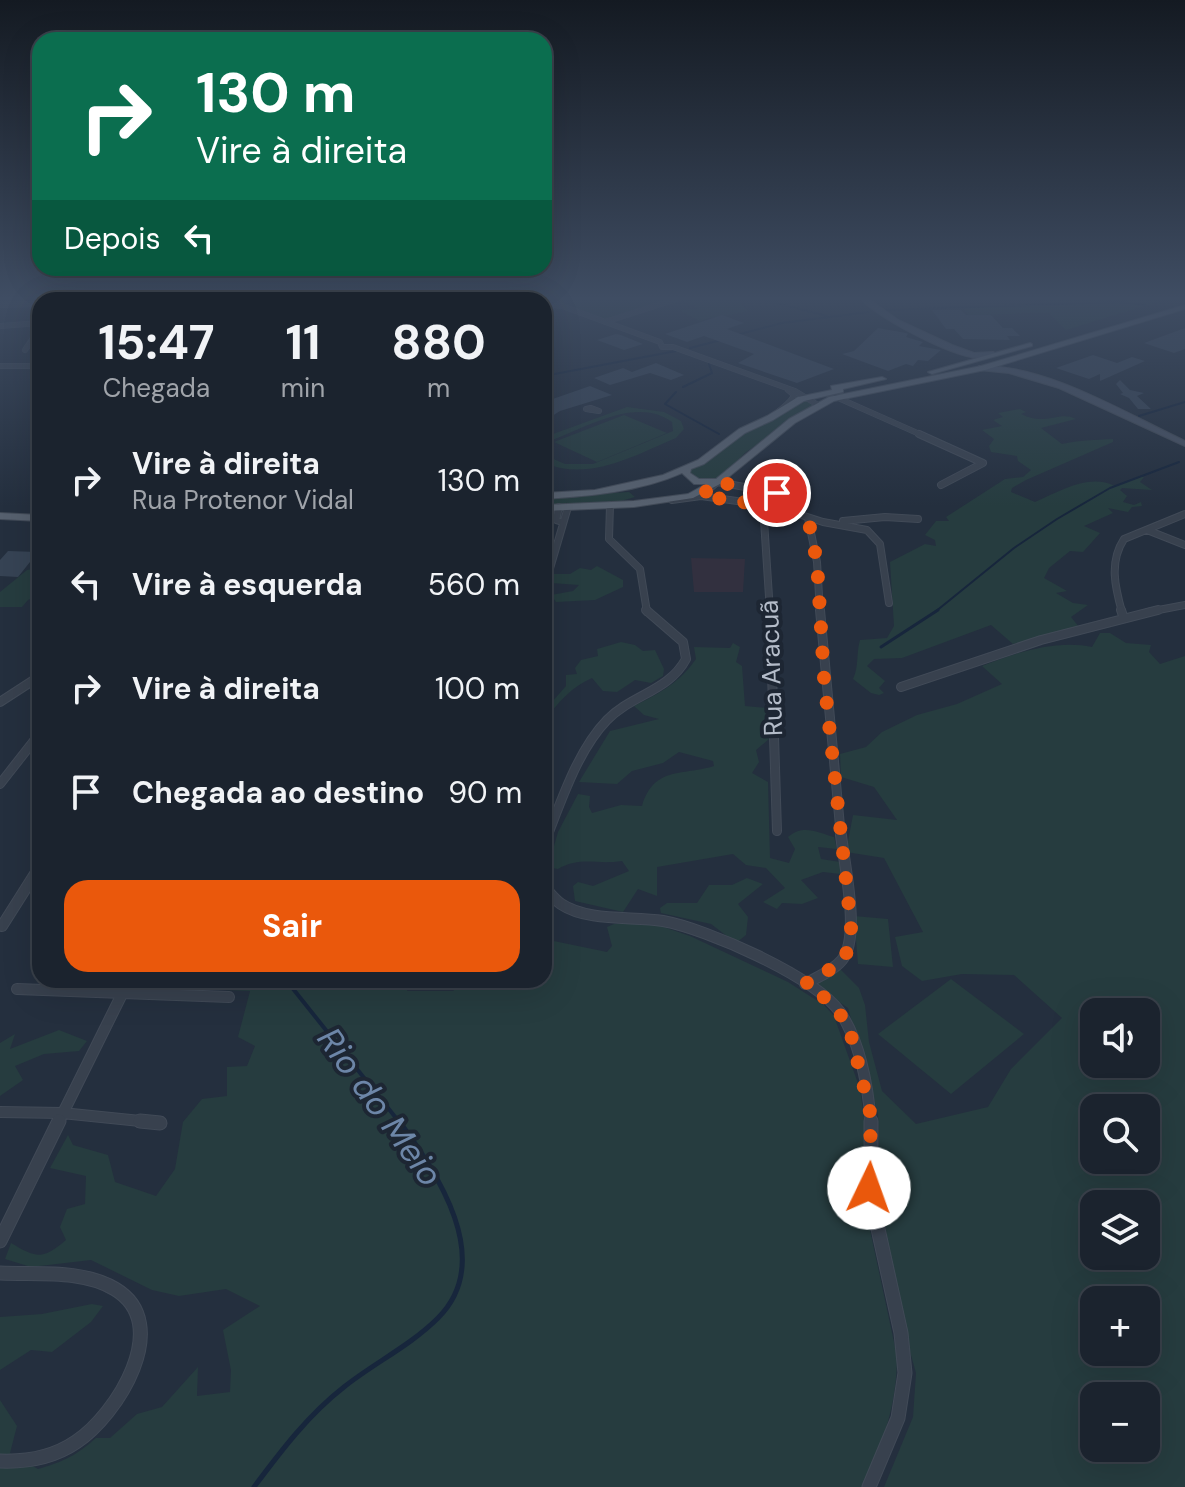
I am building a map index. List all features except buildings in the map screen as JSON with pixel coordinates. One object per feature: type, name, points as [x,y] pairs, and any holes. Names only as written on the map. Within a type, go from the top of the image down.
[{"type":"main road","points":[[552,508],[671,500],[698,493],[719,481],[753,450],[836,394],[949,366]]},
{"type":"main road","points":[[605,492],[687,469],[742,431],[774,416],[803,396],[848,394],[987,366]]},
{"type":"main road","points":[[1007,366],[1016,373]]},
{"type":"main road","points":[[982,368],[1016,373],[1078,393],[1185,444]]},
{"type":"main road","points":[[687,469],[688,477],[697,482],[719,481]]},
{"type":"main road","points":[[552,495],[605,492],[636,494],[634,500],[612,505]]},
{"type":"main road","points":[[0,516],[32,518]]},
{"type":"street","points":[[726,366],[787,389],[818,405]]},
{"type":"street","points":[[774,416],[780,407],[792,400],[794,395],[787,389]]},
{"type":"street","points":[[836,394],[983,463],[941,485]]},
{"type":"street","points":[[701,496],[719,481],[803,502]]},
{"type":"street","points":[[671,500],[701,496],[763,505],[808,518],[918,519]]},
{"type":"street","points":[[552,827],[602,726],[624,706],[672,679],[686,660],[686,648],[680,638],[645,609],[640,569],[610,544],[607,534],[612,505]]},
{"type":"street","name":"Rua Aracuã","points":[[763,505],[772,650],[777,831]]},
{"type":"street","points":[[552,557],[562,522],[556,520],[564,507]]},
{"type":"street","points":[[1123,616],[1114,578],[1119,546],[1124,539],[1185,514]]},
{"type":"street","points":[[805,984],[844,961],[851,948],[824,678],[817,562],[808,518]]},
{"type":"street","points":[[1174,518],[1185,523]]},
{"type":"street","points":[[823,519],[859,528],[879,540],[889,603]]},
{"type":"street","points":[[1147,529],[1185,545]]},
{"type":"street","points":[[901,687],[1011,647],[1123,616],[1185,605]]},
{"type":"street","points":[[0,702],[32,681]]},
{"type":"street","points":[[0,692],[11,694]]},
{"type":"street","points":[[0,784],[32,743]]},
{"type":"street","points":[[2,926],[32,879]]},
{"type":"street","points":[[552,895],[561,904],[575,910],[675,923],[704,932],[805,984],[844,1015],[864,1085],[872,1137],[869,1188],[905,1370],[902,1405],[869,1487]]},
{"type":"street","points":[[0,1241],[125,988]]},
{"type":"street","points":[[17,989],[229,997]]},
{"type":"street","points":[[0,1112],[62,1113],[160,1123]]},
{"type":"street","points":[[0,1273],[87,1279],[103,1284],[124,1295],[130,1302],[136,1310],[140,1332],[131,1374],[121,1394],[97,1426],[76,1443],[47,1456],[0,1461]]},
{"type":"shaded area","points":[[691,558],[745,559],[743,592],[694,592]]},
{"type":"green space","points":[[809,398],[816,405],[746,452],[719,479],[703,482],[690,476],[690,470],[741,433]]},
{"type":"green space","points":[[627,407],[664,412],[681,421],[684,429],[676,438],[628,458],[578,470],[552,465],[552,458],[565,464],[593,464],[673,431],[672,422],[658,415],[628,413],[612,416],[552,440],[552,434]]},
{"type":"green space","points":[[1020,409],[1026,412],[1021,414],[1030,418],[1063,416],[1076,419],[1041,428],[1062,444],[1113,439],[1113,442],[1026,480],[1012,488],[1011,492],[1035,502],[1085,482],[1115,486],[1141,476],[1144,477],[1140,482],[1152,490],[1122,488],[1120,490],[1127,496],[1123,502],[1134,505],[1141,502],[1142,506],[1132,507],[1128,512],[1108,508],[1113,513],[1084,526],[1100,533],[1083,552],[1070,551],[1049,568],[1044,578],[1067,591],[1056,593],[1073,603],[1088,605],[1071,617],[1079,627],[1013,644],[991,625],[902,658],[874,659],[867,666],[885,681],[879,688],[884,693],[871,693],[853,679],[860,640],[887,638],[894,626],[890,562],[925,544],[936,546],[935,540],[925,535],[936,521],[949,521],[946,517],[1005,479],[1023,477],[1031,470],[1018,461],[1017,456],[991,452],[989,446],[994,439],[982,430],[1002,426],[993,420],[1003,417],[998,413]]},
{"type":"green space","points":[[624,415],[667,433],[597,462],[554,442]]},
{"type":"green space","points":[[629,492],[635,497],[611,504],[552,507],[552,497]]},
{"type":"green space","points":[[597,566],[623,580],[623,587],[595,600],[556,602],[552,595],[573,591],[579,585],[552,583],[553,574],[570,574],[580,568],[591,570]]},
{"type":"green space","points":[[32,569],[32,598],[22,607],[0,607],[0,592]]},
{"type":"green space","points":[[1100,633],[1110,633],[1126,643],[1151,645],[1149,652],[1160,664],[1185,656],[1185,1487],[884,1487],[913,1417],[916,1373],[899,1312],[881,1199],[878,1114],[848,1008],[820,989],[817,982],[839,968],[859,988],[882,1091],[916,1124],[988,1107],[1011,1069],[1062,1018],[1014,975],[962,974],[922,981],[902,966],[895,937],[923,932],[884,858],[846,852],[853,815],[897,820],[874,787],[841,777],[840,754],[866,747],[882,732],[917,715],[957,704],[1002,684],[982,666],[1022,652],[1050,646],[1092,647]]},
{"type":"green space","points":[[621,642],[635,645],[643,651],[655,650],[664,669],[663,676],[651,683],[635,680],[617,692],[603,691],[592,678],[571,691],[552,712],[552,702],[566,686],[566,675],[577,674],[575,668],[581,660],[598,656],[597,649]]},
{"type":"green space","points":[[733,643],[740,647],[736,662],[742,666],[745,706],[767,708],[769,739],[756,750],[759,762],[752,773],[768,782],[770,858],[789,863],[795,849],[788,837],[799,831],[816,831],[834,837],[837,849],[818,847],[821,859],[840,862],[840,874],[823,872],[801,880],[818,898],[802,904],[782,903],[777,909],[763,902],[785,888],[766,868],[746,865],[733,854],[657,867],[657,896],[638,889],[623,912],[575,901],[573,886],[578,882],[593,886],[629,871],[622,861],[582,862],[552,868],[552,853],[558,832],[578,794],[590,796],[592,813],[621,805],[642,806],[647,793],[662,778],[714,766],[713,761],[679,752],[663,763],[632,771],[617,784],[579,782],[610,731],[659,719],[644,715],[634,706],[661,692],[683,675],[696,659],[694,647],[730,648]]},
{"type":"green space","points":[[747,878],[763,884],[738,904],[748,917],[746,935],[736,943],[711,924],[661,913],[660,908],[667,903],[697,903],[709,885],[732,885]]},
{"type":"green space","points":[[854,916],[888,919],[893,967],[858,964]]},
{"type":"green space","points":[[652,923],[690,936],[788,982],[824,1005],[834,1016],[860,1089],[865,1124],[861,1188],[897,1356],[895,1391],[888,1423],[864,1487],[0,1487],[0,1400],[17,1426],[10,1453],[38,1469],[76,1453],[96,1438],[110,1438],[137,1414],[162,1407],[198,1367],[197,1396],[230,1392],[231,1370],[223,1330],[260,1306],[226,1289],[179,1296],[152,1290],[91,1260],[31,1267],[5,1259],[11,1243],[33,1254],[51,1251],[66,1240],[60,1227],[67,1209],[85,1204],[86,1176],[50,1168],[68,1135],[73,1145],[108,1155],[115,1182],[156,1196],[175,1169],[183,1122],[202,1099],[227,1096],[227,1067],[247,1066],[255,1046],[238,1037],[250,991],[177,988],[408,988],[407,991],[453,991],[456,988],[552,988],[552,941],[607,952],[612,946],[607,927]]},
{"type":"green space","points":[[951,979],[1024,1034],[951,1094],[878,1034]]},
{"type":"green space","points":[[59,1030],[87,1041],[79,1051],[44,1054],[15,1066],[23,1080],[0,1096],[0,1043],[15,1034],[10,1049]]},
{"type":"green space","points":[[92,1304],[103,1306],[91,1322],[52,1352],[31,1350],[0,1370],[0,1317],[42,1314]]},
{"type":"waterway","name":"Rio do Meio","points":[[552,374],[595,366]]},
{"type":"waterway","points":[[683,387],[712,373],[710,366]]},
{"type":"waterway","points":[[676,392],[665,404],[719,434]]},
{"type":"waterway","points":[[1139,416],[1185,402]]},
{"type":"waterway","points":[[935,612],[1014,548],[1057,519],[1110,488],[1179,462]]},
{"type":"waterway","points":[[881,647],[935,612]]},
{"type":"waterway","name":"Rio do Meio","points":[[292,988],[400,1123]]},
{"type":"waterway","name":"Rio do Meio","points":[[254,1487],[319,1409],[356,1378],[427,1328],[455,1295],[462,1270],[461,1244],[454,1217],[429,1166],[399,1121]]},
{"type":"route","points":[[777,493],[717,482],[701,496],[778,507],[808,518],[817,562],[824,678],[851,948],[844,961],[805,984],[832,1003],[844,1015],[849,1027],[871,1116],[869,1188]]}]
